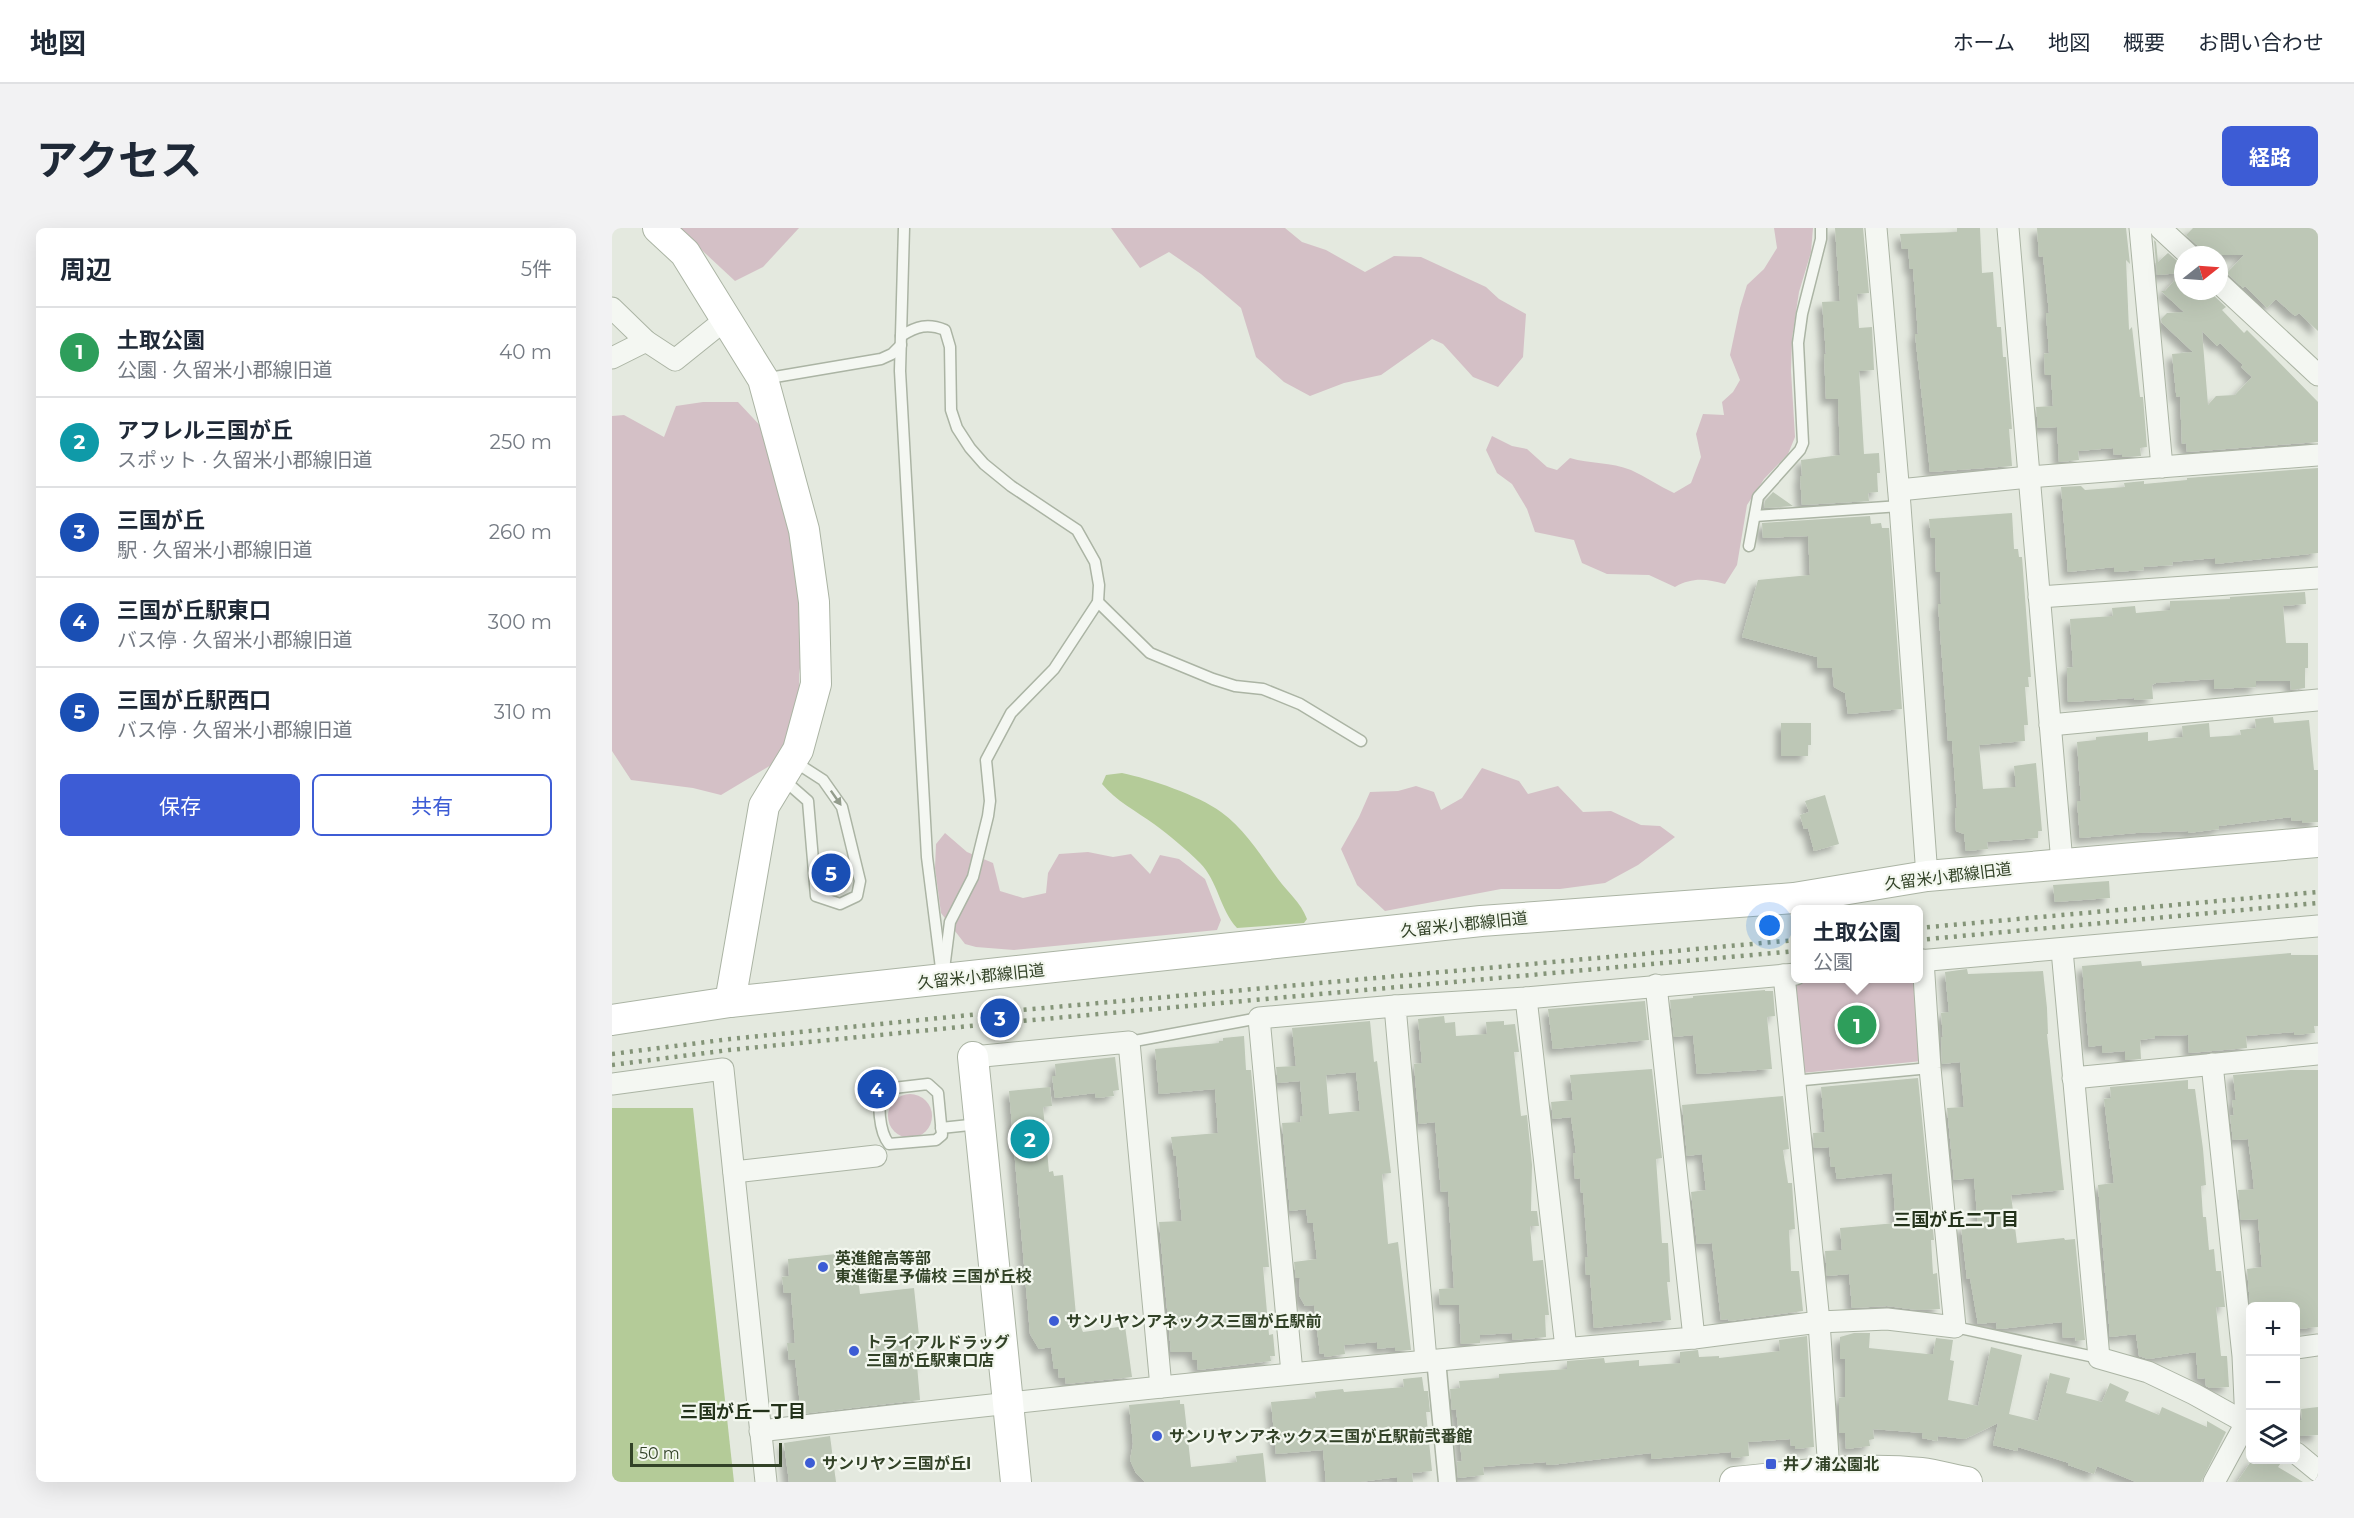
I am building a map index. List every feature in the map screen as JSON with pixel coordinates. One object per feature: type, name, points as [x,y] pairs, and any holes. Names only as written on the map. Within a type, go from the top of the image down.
[{"type":"street","points":[[658,228],[685,254],[763,379],[804,530],[814,602],[816,684],[798,750],[764,806],[761,817],[730,1002]]},
{"type":"street","points":[[1876,228],[1900,498],[1927,876]]},
{"type":"street","points":[[2008,228],[2062,863]]},
{"type":"street","points":[[2140,228],[2162,467]]},
{"type":"street","points":[[2160,228],[2179,246]]},
{"type":"street","points":[[2228,291],[2318,375]]},
{"type":"street","points":[[612,308],[646,340],[675,360],[726,319]]},
{"type":"street","points":[[612,358],[646,340]]},
{"type":"street","points":[[1900,498],[2029,477],[2318,455]]},
{"type":"street","points":[[2039,597],[2318,578]]},
{"type":"street","points":[[2050,725],[2318,700]]},
{"type":"street","name":"久留米小郡線旧道","points":[[612,1020],[730,1002],[1481,921],[1794,898],[1927,876],[2318,842]]},
{"type":"street","points":[[1923,961],[2318,926]]},
{"type":"street","points":[[2062,950],[2099,1358],[2148,1372],[2246,1423]]},
{"type":"street","points":[[1292,1373],[1259,1018],[1790,975],[1793,1081],[1820,1323],[1833,1475]]},
{"type":"street","points":[[760,1431],[1008,1402],[1292,1373],[1694,1338],[1820,1323],[1887,1319],[1955,1327],[1923,983]]},
{"type":"street","points":[[1656,985],[1694,1338]]},
{"type":"street","points":[[1526,998],[1566,1348]]},
{"type":"street","points":[[1398,1006],[1432,1360]]},
{"type":"street","points":[[1016,1482],[973,1057],[1129,1042],[1161,1387]]},
{"type":"street","points":[[2073,1078],[2318,1054]]},
{"type":"street","points":[[2212,1065],[2246,1347]]},
{"type":"street","points":[[612,1084],[723,1069],[766,1482]]},
{"type":"street","points":[[734,1172],[876,1156]]},
{"type":"street","points":[[2300,1347],[2318,1345]]},
{"type":"street","points":[[2247,1356],[2248,1410]]},
{"type":"street","points":[[2214,1482],[2246,1427]]},
{"type":"street","points":[[2300,1457],[2318,1471]]},
{"type":"street","points":[[1735,1482],[1833,1475],[1921,1473],[1966,1482]]},
{"type":"lane","points":[[904,228],[900,383],[927,857],[942,980]]},
{"type":"lane","points":[[1749,546],[1758,497],[1800,450],[1803,443],[1798,343],[1802,314],[1821,239],[1821,228]]},
{"type":"lane","points":[[763,379],[881,359],[892,354],[915,327],[933,325],[945,330],[950,347],[951,410],[957,428],[984,464],[1011,486],[1077,530],[1095,562],[1099,585],[1098,602],[1054,669],[1011,713],[986,760],[990,801],[988,816],[973,877],[950,922],[942,980]]},
{"type":"lane","points":[[1755,516],[1900,498]]},
{"type":"lane","points":[[1098,602],[1150,653],[1213,680],[1235,686],[1263,689],[1300,704],[1361,741]]},
{"type":"lane","points":[[787,769],[823,780],[842,807],[860,881],[857,896],[840,904],[816,896],[808,801],[787,769]]},
{"type":"lane","points":[[1129,1042],[1259,1018]]},
{"type":"lane","points":[[1793,1081],[1930,1068]]},
{"type":"lane","points":[[928,1084],[938,1093],[941,1128],[942,1135],[936,1140],[889,1144],[884,1138],[879,1101],[881,1094],[885,1089],[928,1084]]},
{"type":"lane","points":[[941,1128],[981,1124]]},
{"type":"lane","points":[[1955,1327],[2099,1358]]},
{"type":"lane","points":[[1432,1360],[1444,1482]]},
{"type":"lane","points":[[1432,1360],[1451,1482]]},
{"type":"shaded area","points":[[678,228],[799,228],[763,267],[735,281]]},
{"type":"shaded area","points":[[1111,228],[1285,228],[1302,242],[1326,250],[1365,272],[1394,256],[1421,257],[1486,287],[1499,299],[1526,314],[1523,357],[1498,387],[1473,377],[1443,344],[1432,339],[1381,375],[1344,383],[1310,396],[1284,382],[1256,357],[1241,308],[1201,274],[1169,252],[1140,268]]},
{"type":"shaded area","points":[[1774,228],[1813,228],[1811,252],[1799,292],[1792,338],[1791,371],[1795,437],[1788,454],[1764,479],[1747,505],[1737,565],[1725,584],[1700,580],[1675,587],[1649,575],[1607,574],[1582,563],[1574,540],[1535,532],[1527,509],[1512,484],[1497,473],[1486,450],[1492,436],[1512,446],[1527,449],[1547,467],[1557,470],[1570,458],[1623,467],[1674,493],[1691,483],[1701,457],[1696,434],[1703,414],[1724,415],[1722,402],[1733,392],[1740,380],[1730,355],[1740,308],[1747,285],[1764,269],[1777,248]]},
{"type":"shaded area","points":[[703,402],[738,402],[768,434],[796,531],[805,637],[799,674],[800,730],[778,761],[721,795],[693,788],[631,780],[612,751],[612,416],[624,415],[664,437],[676,406]]},
{"type":"shaded area","points":[[1482,768],[1519,781],[1528,794],[1558,786],[1583,812],[1611,811],[1641,825],[1660,826],[1675,837],[1638,865],[1605,883],[1560,889],[1501,889],[1385,911],[1357,885],[1341,849],[1370,792],[1398,791],[1416,786],[1434,792],[1441,810],[1462,798]]},
{"type":"shaded area","points":[[1122,773],[1160,783],[1221,812],[1245,834],[1298,902],[1307,919],[1304,923],[1237,928],[1231,921],[1211,878],[1200,863],[1171,837],[1120,801],[1102,784],[1106,775]]},
{"type":"shaded area","points":[[945,833],[967,852],[993,863],[1000,891],[1023,898],[1046,893],[1048,873],[1059,854],[1088,852],[1113,857],[1131,854],[1150,874],[1160,855],[1179,859],[1205,879],[1221,920],[1217,930],[1014,950],[965,944],[941,913],[935,868],[936,844]]},
{"type":"shaded area","points":[[1797,983],[1913,983],[1922,1061],[1802,1073],[1792,989]]},
{"type":"shaded area","points":[[910,1094],[926,1100],[932,1116],[926,1132],[910,1138],[894,1132],[888,1116],[894,1100]]},
{"type":"shaded area","points":[[612,1108],[693,1108],[734,1482],[612,1482]]},
{"type":"building","points":[[1835,228],[1863,228],[1869,293],[1857,294],[1859,328],[1872,327],[1874,370],[1859,371],[1864,454],[1879,453],[1878,492],[1868,493],[1869,501],[1802,505],[1801,460],[1840,455],[1838,399],[1826,399],[1824,354],[1826,354],[1822,302],[1840,301]]},
{"type":"building","points":[[1957,228],[1980,228],[1982,273],[1993,272],[1997,327],[2001,327],[2003,357],[2006,357],[2012,429],[2009,429],[2012,466],[1930,472],[1915,334],[1918,334],[1913,269],[1910,269],[1908,249],[1902,249],[1900,234],[1957,232]]},
{"type":"building","points":[[2037,228],[2126,228],[2130,264],[2126,260],[2129,330],[2132,327],[2140,397],[2143,397],[2147,447],[2140,448],[2141,456],[2114,455],[2113,448],[2078,451],[2079,460],[2059,462],[2057,427],[2038,428],[2036,407],[2053,406],[2051,375],[2045,375],[2044,354],[2049,353],[2046,313],[2049,313],[2043,256],[2039,257]]},
{"type":"building","points":[[2193,228],[2318,228],[2318,331],[2299,313],[2295,316],[2276,299],[2267,308],[2245,286],[2243,288],[2228,274],[2244,255],[2228,255],[2228,246],[2198,246],[2186,235]]},
{"type":"building","points":[[2154,240],[2158,262],[2168,253],[2174,258],[2174,274],[2157,275]]},
{"type":"building","points":[[2174,281],[2174,300],[2219,300],[2226,307],[2222,310],[2244,333],[2247,330],[2318,402],[2318,442],[2187,452],[2186,443],[2182,444],[2180,396],[2176,397],[2172,354],[2193,352],[2162,323],[2161,319],[2167,313],[2184,312],[2161,291],[2165,291]],"holes":[[[2202,331],[2217,346],[2220,343],[2252,377],[2235,395],[2216,396],[2208,405]]]},
{"type":"building","points":[[2318,468],[2318,553],[2215,564],[2215,558],[2172,562],[2173,565],[2143,567],[2144,570],[2114,572],[2114,567],[2068,572],[2061,487],[2081,486],[2085,490],[2125,487],[2124,483],[2144,481],[2144,484],[2187,480],[2187,478]]},
{"type":"building","points":[[1773,492],[1793,506],[1764,508],[1765,501]]},
{"type":"building","points":[[2012,513],[2014,549],[2018,549],[2019,557],[2022,557],[2031,677],[2028,677],[2029,687],[2025,687],[2028,725],[2024,725],[2025,741],[1979,745],[1983,789],[2016,787],[2014,766],[2036,763],[2042,831],[2038,831],[2038,838],[1987,842],[1988,849],[1966,851],[1964,834],[1956,831],[1955,808],[1957,808],[1952,741],[1948,741],[1938,604],[1941,604],[1940,572],[1936,572],[1935,538],[1931,538],[1929,519]]},
{"type":"building","points":[[1870,516],[1871,524],[1881,523],[1882,528],[1889,528],[1902,709],[1848,714],[1845,693],[1834,687],[1832,668],[1818,668],[1817,657],[1742,637],[1758,580],[1810,575],[1808,536],[1763,538],[1762,523]]},
{"type":"building","points":[[2305,592],[2306,604],[2283,606],[2286,643],[2308,643],[2305,688],[2291,690],[2290,681],[2256,681],[2256,687],[2214,689],[2214,679],[2156,683],[2152,685],[2153,699],[2068,702],[2067,668],[2073,667],[2070,619],[2113,616],[2112,608],[2135,606],[2136,613],[2170,610],[2170,601],[2230,599],[2230,597]]},
{"type":"building","points":[[2273,717],[2274,723],[2309,720],[2314,770],[2318,770],[2318,822],[2302,823],[2302,820],[2292,821],[2291,817],[2219,826],[2219,829],[2188,833],[2188,831],[2136,833],[2080,838],[2077,801],[2081,801],[2077,742],[2096,740],[2096,737],[2148,732],[2148,741],[2183,737],[2182,726],[2209,723],[2210,737],[2241,735],[2240,730],[2256,728],[2255,719]]},
{"type":"building","points":[[1781,723],[1811,723],[1811,745],[1808,745],[1808,756],[1781,756]]},
{"type":"building","points":[[1825,795],[1839,844],[1814,851],[1808,828],[1804,829],[1800,815],[1809,812],[1805,801]]},
{"type":"building","points":[[2109,881],[2110,898],[2055,902],[2053,885]]},
{"type":"building","points":[[2291,953],[2291,955],[2318,955],[2318,1026],[2314,1026],[2315,1033],[2294,1035],[2294,1032],[2246,1036],[2247,1048],[2189,1053],[2188,1035],[2155,1036],[2155,1038],[2140,1040],[2141,1059],[2125,1060],[2125,1051],[2102,1053],[2102,1045],[2089,1047],[2082,966],[2141,961],[2142,966]]},
{"type":"building","points":[[1967,969],[1968,974],[2043,971],[2047,1034],[2064,1190],[2011,1195],[2017,1243],[2075,1239],[2085,1340],[2076,1341],[2075,1337],[2063,1338],[2062,1322],[2000,1329],[1996,1328],[1997,1322],[1978,1324],[1970,1278],[1967,1279],[1961,1226],[1978,1225],[1974,1178],[1954,1180],[1947,1108],[1964,1107],[1960,1062],[1942,1064],[1941,1037],[1943,1037],[1941,1013],[1949,1012],[1945,972]]},
{"type":"building","points":[[1773,991],[1775,1016],[1767,1017],[1772,1069],[1697,1074],[1693,1035],[1674,1037],[1670,1000]]},
{"type":"building","points":[[1645,1001],[1649,1040],[1553,1049],[1548,1009]]},
{"type":"building","points":[[1444,1016],[1445,1023],[1455,1022],[1456,1036],[1487,1034],[1486,1022],[1504,1021],[1504,1025],[1515,1024],[1519,1052],[1514,1052],[1521,1116],[1527,1115],[1532,1165],[1531,1211],[1537,1211],[1539,1226],[1530,1226],[1533,1261],[1543,1260],[1549,1315],[1545,1315],[1546,1337],[1513,1340],[1512,1333],[1480,1335],[1480,1343],[1461,1344],[1459,1305],[1440,1305],[1439,1289],[1454,1288],[1448,1191],[1441,1192],[1435,1122],[1419,1124],[1414,1064],[1422,1063],[1418,1019]]},
{"type":"building","points":[[1370,1021],[1391,1173],[1382,1174],[1388,1244],[1398,1242],[1411,1350],[1395,1351],[1395,1347],[1377,1349],[1377,1342],[1344,1345],[1345,1354],[1325,1357],[1324,1353],[1320,1354],[1314,1305],[1305,1306],[1299,1295],[1300,1278],[1296,1278],[1294,1262],[1317,1259],[1313,1223],[1308,1223],[1306,1209],[1290,1211],[1282,1123],[1301,1122],[1300,1116],[1303,1116],[1300,1081],[1278,1083],[1276,1067],[1296,1066],[1292,1028]],"holes":[[[1356,1072],[1360,1111],[1329,1114],[1326,1075]]]},
{"type":"building","points":[[1244,1036],[1246,1070],[1251,1070],[1269,1267],[1263,1267],[1269,1335],[1273,1334],[1275,1356],[1270,1356],[1271,1361],[1198,1370],[1197,1360],[1193,1360],[1192,1352],[1171,1352],[1159,1222],[1182,1221],[1176,1156],[1174,1156],[1171,1137],[1218,1133],[1215,1089],[1159,1094],[1155,1049],[1219,1043],[1223,1041],[1223,1038]]},
{"type":"building","points":[[1115,1057],[1119,1090],[1113,1091],[1114,1096],[1096,1098],[1095,1093],[1055,1098],[1052,1076],[1056,1076],[1055,1064]]},
{"type":"building","points":[[1652,1069],[1662,1158],[1656,1159],[1662,1243],[1668,1243],[1670,1282],[1667,1282],[1671,1320],[1594,1328],[1590,1275],[1586,1275],[1585,1257],[1588,1257],[1583,1192],[1581,1193],[1580,1178],[1575,1179],[1573,1153],[1576,1153],[1571,1117],[1553,1119],[1551,1102],[1573,1100],[1570,1075]]},
{"type":"building","points":[[2318,1070],[2318,1327],[2300,1329],[2300,1302],[2250,1302],[2247,1269],[2262,1267],[2258,1219],[2241,1220],[2238,1190],[2254,1189],[2248,1139],[2233,1140],[2230,1116],[2234,1115],[2232,1100],[2236,1100],[2233,1075]]},
{"type":"building","points":[[1918,1078],[1934,1240],[1931,1240],[1933,1274],[1937,1273],[1940,1309],[1917,1310],[1887,1306],[1852,1308],[1849,1274],[1827,1276],[1825,1251],[1842,1250],[1840,1228],[1896,1223],[1892,1173],[1837,1179],[1835,1167],[1831,1167],[1829,1147],[1814,1148],[1813,1133],[1825,1132],[1821,1087]]},
{"type":"building","points":[[2188,1080],[2188,1089],[2195,1089],[2203,1149],[2206,1185],[2201,1186],[2203,1217],[2206,1217],[2209,1250],[2214,1249],[2216,1271],[2221,1271],[2225,1307],[2216,1307],[2221,1356],[2227,1356],[2229,1387],[2210,1388],[2206,1386],[2205,1378],[2198,1379],[2196,1352],[2148,1359],[2139,1356],[2136,1334],[2110,1337],[2098,1185],[2114,1183],[2104,1099],[2111,1098],[2110,1087]]},
{"type":"building","points":[[1050,1087],[1052,1106],[1043,1107],[1049,1172],[1053,1171],[1054,1176],[1063,1175],[1076,1315],[1083,1332],[1125,1326],[1132,1377],[1066,1384],[1065,1377],[1059,1378],[1058,1369],[1054,1369],[1051,1347],[1039,1349],[1030,1334],[1009,1091]]},
{"type":"building","points":[[1783,1096],[1789,1149],[1783,1150],[1788,1183],[1792,1183],[1795,1229],[1789,1230],[1791,1271],[1799,1271],[1803,1311],[1729,1321],[1728,1319],[1721,1320],[1712,1243],[1697,1244],[1691,1192],[1706,1190],[1702,1154],[1687,1156],[1682,1105]]},
{"type":"building","name":"トライアルドラッグ 三国が丘駅東口店","points":[[855,1252],[860,1294],[914,1288],[922,1364],[917,1365],[920,1400],[801,1414],[795,1359],[789,1360],[787,1343],[795,1343],[791,1293],[784,1293],[782,1277],[789,1276],[788,1259]]},
{"type":"building","points":[[1854,1333],[1870,1333],[1869,1348],[1927,1354],[1933,1354],[1936,1338],[1953,1340],[1950,1360],[1954,1361],[1948,1400],[1978,1406],[1991,1347],[2022,1355],[2009,1414],[2038,1421],[2050,1373],[2070,1378],[2066,1393],[2102,1402],[2110,1383],[2129,1392],[2125,1401],[2159,1415],[2162,1407],[2207,1427],[2207,1421],[2226,1432],[2201,1482],[2136,1482],[2097,1466],[2094,1474],[2068,1465],[2069,1463],[2018,1447],[2017,1451],[1993,1445],[1998,1423],[1965,1439],[1938,1436],[1937,1441],[1922,1438],[1923,1433],[1873,1429],[1874,1439],[1869,1440],[1870,1446],[1846,1449],[1845,1433],[1839,1433],[1839,1398],[1845,1397],[1845,1359],[1840,1359],[1840,1337]]},
{"type":"building","points":[[1807,1336],[1814,1447],[1795,1449],[1795,1446],[1791,1446],[1790,1439],[1748,1442],[1749,1456],[1732,1458],[1731,1452],[1651,1459],[1651,1453],[1551,1465],[1546,1462],[1483,1467],[1484,1475],[1458,1478],[1457,1462],[1462,1461],[1456,1409],[1452,1410],[1450,1389],[1460,1388],[1459,1381],[1499,1378],[1499,1374],[1567,1369],[1567,1361],[1604,1358],[1605,1363],[1639,1360],[1639,1366],[1680,1363],[1680,1352],[1698,1350],[1699,1357],[1719,1356],[1719,1358],[1780,1351],[1779,1340]]},
{"type":"building","points":[[1422,1377],[1424,1391],[1428,1391],[1430,1412],[1426,1412],[1432,1471],[1412,1473],[1413,1482],[1397,1482],[1397,1477],[1360,1482],[1326,1482],[1323,1450],[1276,1454],[1271,1402],[1316,1398],[1315,1392],[1404,1387],[1403,1379]]},
{"type":"building","name":"サンリヤンアネックス三国が丘駅前弐番館","points":[[1180,1400],[1180,1404],[1184,1404],[1191,1467],[1237,1462],[1236,1456],[1263,1453],[1266,1482],[1145,1482],[1136,1473],[1130,1460],[1133,1444],[1129,1405]]},
{"type":"building","points":[[2318,1407],[2318,1435],[2300,1436],[2301,1409]]},
{"type":"building","name":"サンリヤン三国が丘I","points":[[830,1436],[836,1482],[789,1482],[784,1443]]},
{"type":"building","points":[[2249,1464],[2280,1464],[2278,1467],[2303,1482],[2237,1482]]},
{"type":"railway","points":[[1923,928],[2318,892]]},
{"type":"railway","points":[[1923,940],[2318,903]]},
{"type":"railway","points":[[612,1054],[730,1039],[1000,1012],[1791,940]]},
{"type":"railway","points":[[612,1065],[729,1050],[1000,1023],[1791,951]]},
{"type":"place","name":"三国が丘駅西口","points":[[831,873]]},
{"type":"place","name":"三国が丘","points":[[1000,1018]]},
{"type":"place","name":"土取公園","points":[[1857,1025]]},
{"type":"place","name":"三国が丘駅東口","points":[[877,1089]]},
{"type":"place","name":"アフレル三国が丘","points":[[1030,1139]]},
{"type":"place","name":"英進館高等部 東進衛星予備校 三国が丘校","points":[[823,1267]]},
{"type":"place","name":"サンリヤンアネックス三国が丘駅前","points":[[1054,1321]]},
{"type":"place","name":"トライアルドラッグ 三国が丘駅東口店","points":[[854,1351]]},
{"type":"place","name":"サンリヤンアネックス三国が丘駅前弐番館","points":[[1157,1436]]},
{"type":"place","name":"サンリヤン三国が丘I","points":[[810,1463]]},
{"type":"place","name":"井ノ浦公園北","points":[[1771,1464]]},
{"type":"district","name":"三国が丘二丁目","points":[[1956,1220]]},
{"type":"district","name":"三国が丘一丁目","points":[[743,1412]]}]
